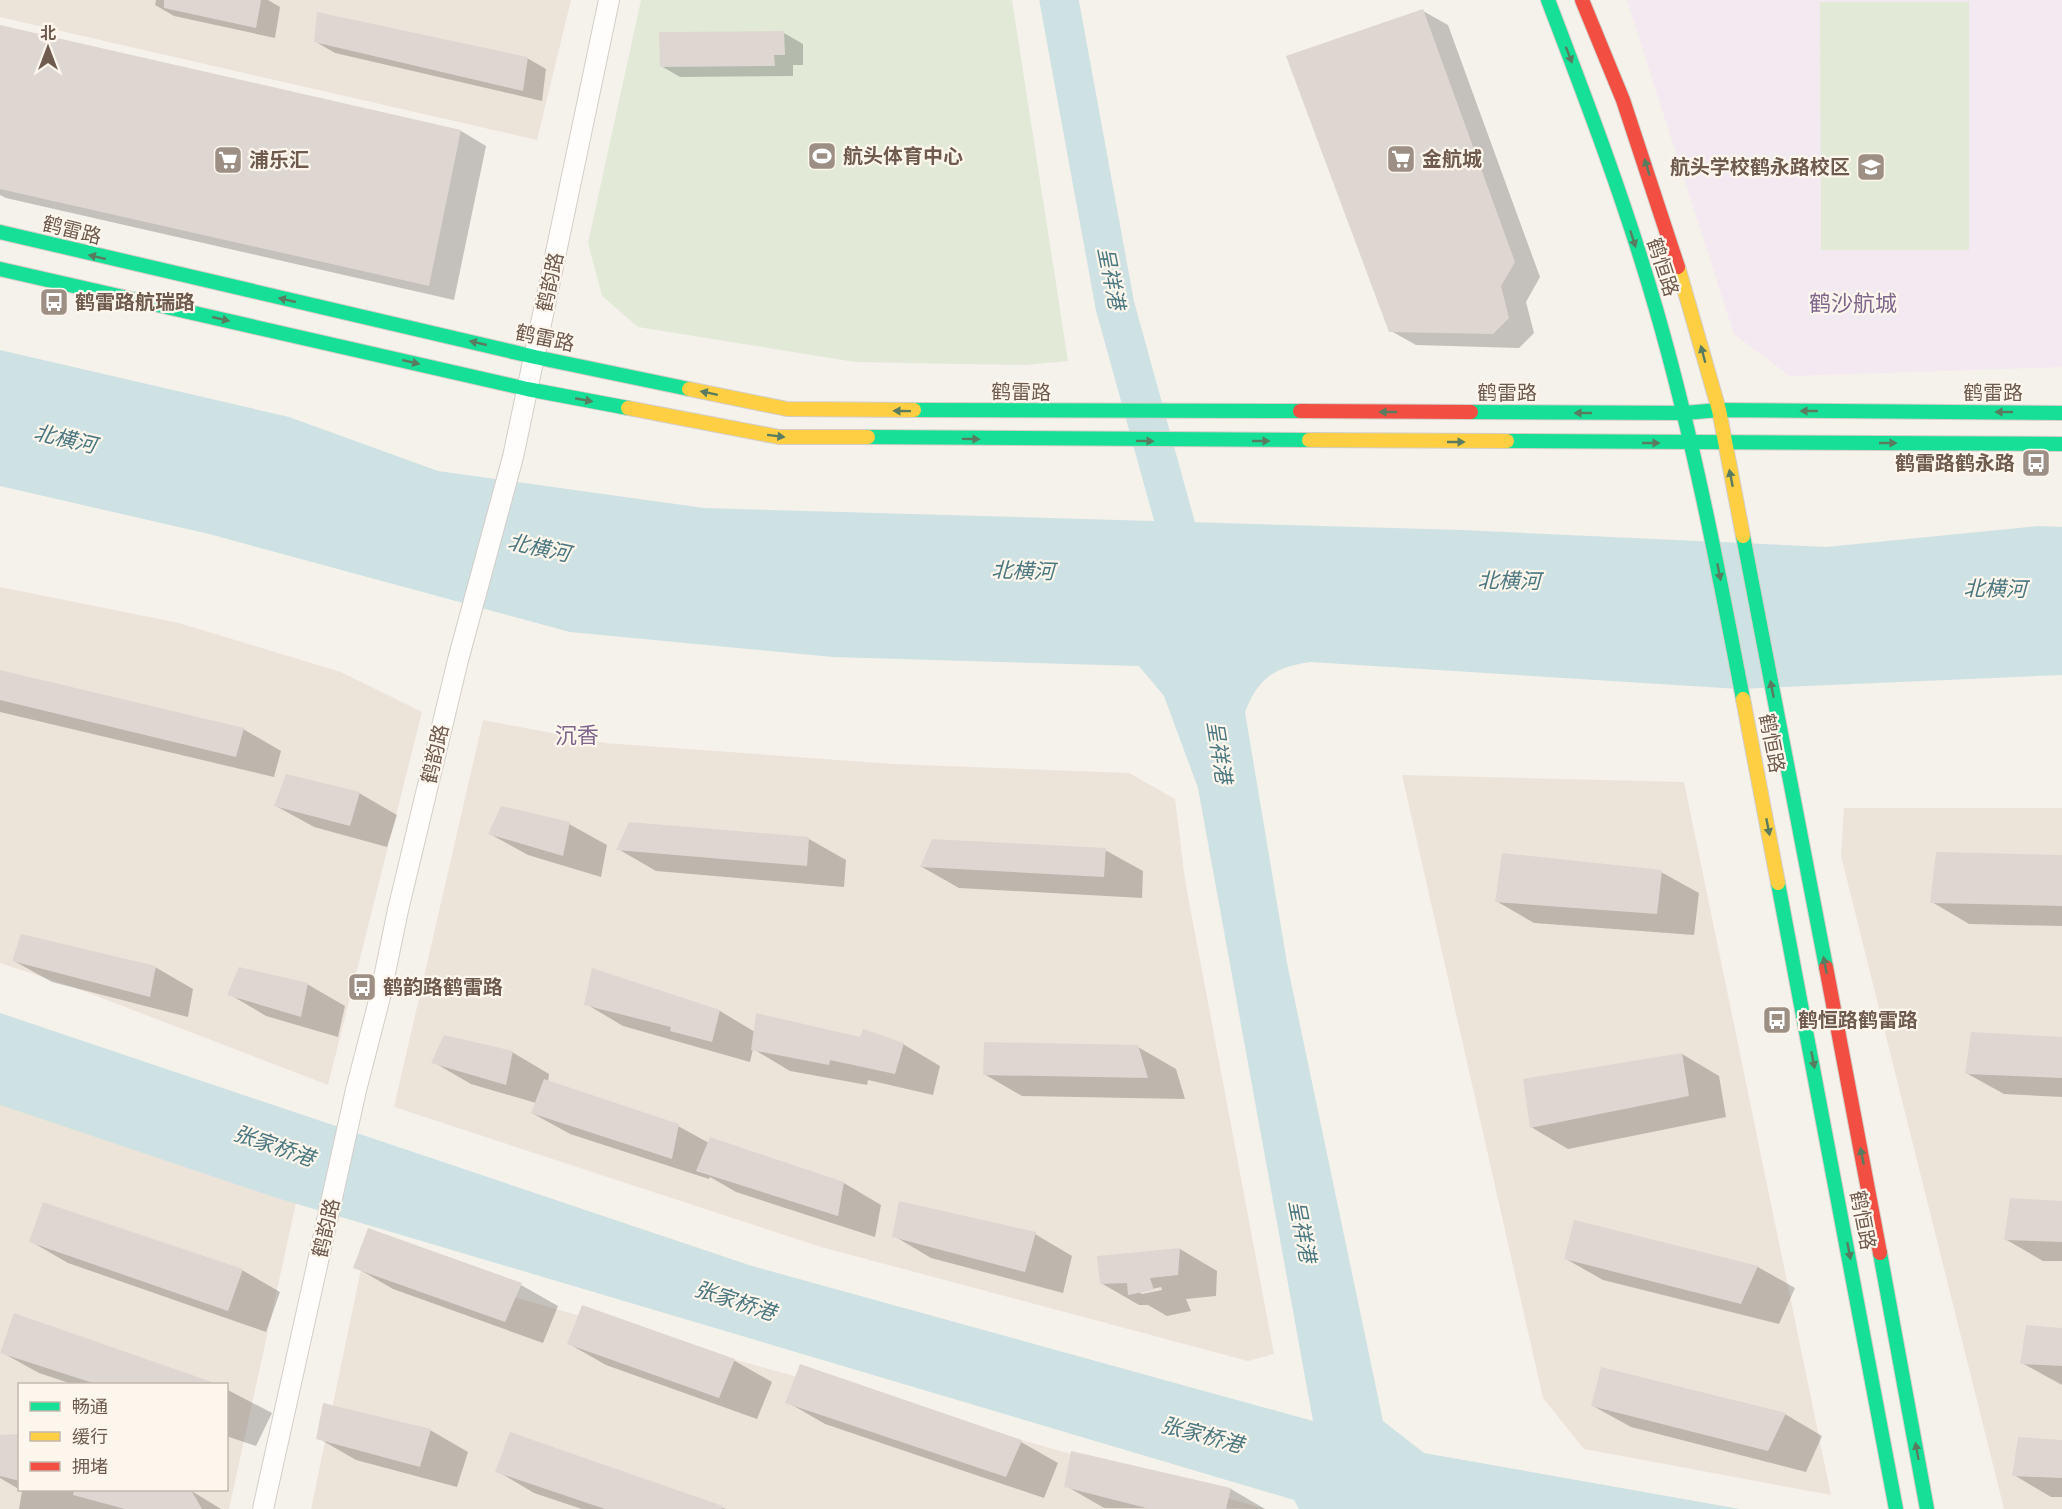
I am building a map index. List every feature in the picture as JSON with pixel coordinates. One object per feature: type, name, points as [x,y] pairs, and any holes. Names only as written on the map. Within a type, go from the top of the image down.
[{"type":"street","name":"鹤韵路","points":[[262,1509],[398,910],[458,660],[513,457],[609,0]]},
{"type":"street","name":"鹤恒路","points":[[1548,0],[1600,137],[1656,308],[1708,515],[1896,1509]]},
{"type":"street","name":"鹤恒路","points":[[1582,0],[1633,120],[1685,288],[1719,410],[1896,1334],[1927,1509]]},
{"type":"street","name":"鹤雷路","points":[[0,232],[535,357],[787,409],[1087,413],[1199,411],[1684,413],[1719,410],[2062,413]]},
{"type":"street","points":[[0,269],[527,389],[779,437],[2062,444]]},
{"type":"shaded area","points":[[0,0],[571,0],[537,140],[0,17]]},
{"type":"shaded area","name":"航头学校鹤永路校区","points":[[1627,0],[2062,0],[2062,367],[1790,376],[1734,334]]},
{"type":"shaded area","points":[[0,587],[179,623],[341,672],[422,712],[328,1085],[73,987],[0,963]]},
{"type":"shaded area","points":[[483,720],[605,743],[893,764],[1129,773],[1175,799],[1185,880],[1274,1354],[1248,1361],[821,1247],[394,1107]]},
{"type":"shaded area","points":[[1402,775],[1684,782],[1831,1495],[1584,1449],[1543,1398]]},
{"type":"shaded area","points":[[1844,808],[2062,808],[2062,1509],[2004,1509],[1841,856]]},
{"type":"shaded area","points":[[0,1101],[298,1194],[229,1509],[0,1509]]},
{"type":"shaded area","points":[[364,1255],[1266,1509],[311,1509]]},
{"type":"green space","name":"航头体育中心","points":[[641,0],[1012,0],[1068,361],[1024,365],[855,362],[638,327],[602,296],[588,243]]},
{"type":"green space","points":[[1820,2],[1969,2],[1969,250],[1821,250]]},
{"type":"water","points":[[0,350],[289,417],[438,471],[704,508],[1462,530],[1826,547],[2038,526],[2062,527],[2062,675],[1739,689],[1310,662],[1287,667],[1269,676],[1250,700],[1245,712],[1287,963],[1383,1421],[1424,1453],[1740,1509],[1299,1509],[1294,1500],[277,1198],[0,1105],[0,1013],[752,1266],[1313,1421],[1198,788],[1164,696],[1139,666],[833,657],[570,632],[209,534],[0,486]]},
{"type":"building","points":[[164,0],[261,0],[256,28],[164,8]]},
{"type":"building","name":"金航城","points":[[1423,9],[1515,262],[1501,286],[1509,318],[1493,334],[1389,332],[1286,56]]},
{"type":"building","points":[[317,12],[528,57],[523,91],[314,42]]},
{"type":"building","name":"浦乐汇","points":[[0,25],[461,130],[429,286],[0,189]]},
{"type":"building","points":[[784,31],[785,55],[774,55],[775,66],[660,67],[659,32]]},
{"type":"building","points":[[0,670],[244,728],[236,757],[0,700]]},
{"type":"building","points":[[286,774],[360,792],[350,826],[274,806]]},
{"type":"building","points":[[501,806],[570,822],[563,856],[488,834]]},
{"type":"building","points":[[629,822],[809,837],[807,866],[616,850]]},
{"type":"building","points":[[932,839],[1106,848],[1104,877],[920,867]]},
{"type":"building","points":[[1936,852],[2062,855],[2062,906],[1930,903]]},
{"type":"building","points":[[1502,853],[1662,870],[1657,914],[1495,902]]},
{"type":"building","points":[[21,934],[156,966],[150,997],[12,961]]},
{"type":"building","points":[[239,967],[308,983],[301,1017],[227,995]]},
{"type":"building","points":[[592,968],[720,1010],[712,1042],[670,1031],[671,1027],[584,1005]]},
{"type":"building","points":[[756,1013],[860,1037],[863,1029],[904,1043],[895,1074],[830,1060],[829,1065],[751,1050]]},
{"type":"building","points":[[1971,1032],[2062,1037],[2062,1078],[1965,1074]]},
{"type":"building","points":[[444,1035],[513,1051],[506,1085],[431,1063]]},
{"type":"building","points":[[984,1042],[1138,1045],[1148,1078],[983,1075]]},
{"type":"building","points":[[1682,1053],[1689,1096],[1530,1128],[1523,1079]]},
{"type":"building","points":[[544,1079],[679,1124],[672,1159],[531,1113]]},
{"type":"building","points":[[710,1137],[844,1182],[838,1216],[696,1171]]},
{"type":"building","points":[[2010,1198],[2062,1201],[2062,1242],[2004,1240]]},
{"type":"building","points":[[899,1201],[1036,1232],[1025,1272],[892,1237]]},
{"type":"building","points":[[43,1202],[243,1269],[228,1311],[29,1242]]},
{"type":"building","points":[[1574,1220],[1758,1266],[1741,1304],[1564,1259]]},
{"type":"building","points":[[368,1228],[522,1283],[505,1322],[353,1268]]},
{"type":"building","points":[[1180,1248],[1178,1275],[1150,1278],[1154,1290],[1128,1295],[1127,1283],[1100,1284],[1097,1256]]},
{"type":"building","points":[[582,1305],[735,1359],[719,1398],[567,1344]]},
{"type":"building","points":[[14,1313],[212,1382],[93,1383],[0,1353]]},
{"type":"building","points":[[2026,1325],[2062,1328],[2062,1366],[2020,1364]]},
{"type":"building","points":[[800,1364],[1022,1440],[1006,1477],[785,1403]]},
{"type":"building","points":[[1601,1367],[1786,1413],[1768,1451],[1591,1406]]},
{"type":"building","points":[[323,1403],[431,1429],[420,1467],[316,1439]]},
{"type":"building","points":[[510,1432],[723,1506],[722,1509],[605,1509],[495,1472]]},
{"type":"building","points":[[18,1434],[18,1480],[0,1476],[0,1435]]},
{"type":"building","points":[[2018,1437],[2062,1440],[2062,1478],[2012,1476]]},
{"type":"building","points":[[1071,1451],[1231,1488],[1226,1509],[1150,1509],[1064,1487]]},
{"type":"building","points":[[74,1491],[192,1491],[202,1509],[125,1509],[73,1495]]},
{"type":"waterway","name":"呈祥港","points":[[1059,0],[1115,306],[1189,574]]},
{"type":"traffic: fast","points":[[1548,0],[1619,192],[1656,309],[1693,454],[1743,699]]},
{"type":"traffic: fast","points":[[0,232],[535,357],[689,389]]},
{"type":"traffic: fast","points":[[0,269],[527,389],[628,408]]},
{"type":"traffic: fast","points":[[914,410],[1300,411]]},
{"type":"traffic: fast","points":[[1471,412],[1684,413],[1719,410],[2062,413]]},
{"type":"traffic: fast","points":[[868,437],[1309,440]]},
{"type":"traffic: fast","points":[[1507,441],[2062,444]]},
{"type":"traffic: fast","points":[[1743,536],[1826,967]]},
{"type":"traffic: fast","points":[[1778,883],[1896,1509]]},
{"type":"traffic: fast","points":[[1880,1253],[1927,1509]]},
{"type":"traffic: slow","points":[[1678,267],[1719,410],[1743,536]]},
{"type":"traffic: slow","points":[[689,389],[787,409],[914,410]]},
{"type":"traffic: slow","points":[[628,408],[779,437],[868,437]]},
{"type":"traffic: slow","points":[[1309,440],[1507,441]]},
{"type":"traffic: slow","points":[[1743,699],[1778,883]]},
{"type":"traffic: jam","points":[[1582,0],[1623,100],[1678,267]]},
{"type":"traffic: jam","points":[[1300,411],[1471,412]]},
{"type":"traffic: jam","points":[[1826,967],[1880,1253]]},
{"type":"place","name":"航头体育中心","points":[[822,156]]},
{"type":"place","name":"金航城","points":[[1401,159]]},
{"type":"place","name":"浦乐汇","points":[[228,160]]},
{"type":"place","name":"航头学校鹤永路校区","points":[[1871,167]]},
{"type":"place","name":"鹤雷路航瑞路","points":[[54,302]]},
{"type":"place","name":"鹤雷路鹤永路","points":[[2036,463]]},
{"type":"place","name":"鹤韵路鹤雷路","points":[[362,987]]},
{"type":"place","name":"鹤恒路鹤雷路","points":[[1777,1020]]},
{"type":"district","name":"鹤沙航城","points":[[1853,303]]},
{"type":"district","name":"沉香","points":[[577,735]]},
{"type":"water label","name":"北横河","points":[[65,439]]},
{"type":"water label","name":"北横河","points":[[539,548]]},
{"type":"water label","name":"北横河","points":[[1023,571]]},
{"type":"water label","name":"北横河","points":[[1509,581]]},
{"type":"water label","name":"北横河","points":[[1995,589]]},
{"type":"water label","name":"张家桥港","points":[[274,1146]]},
{"type":"water label","name":"张家桥港","points":[[735,1301]]},
{"type":"water label","name":"张家桥港","points":[[1202,1435]]}]
